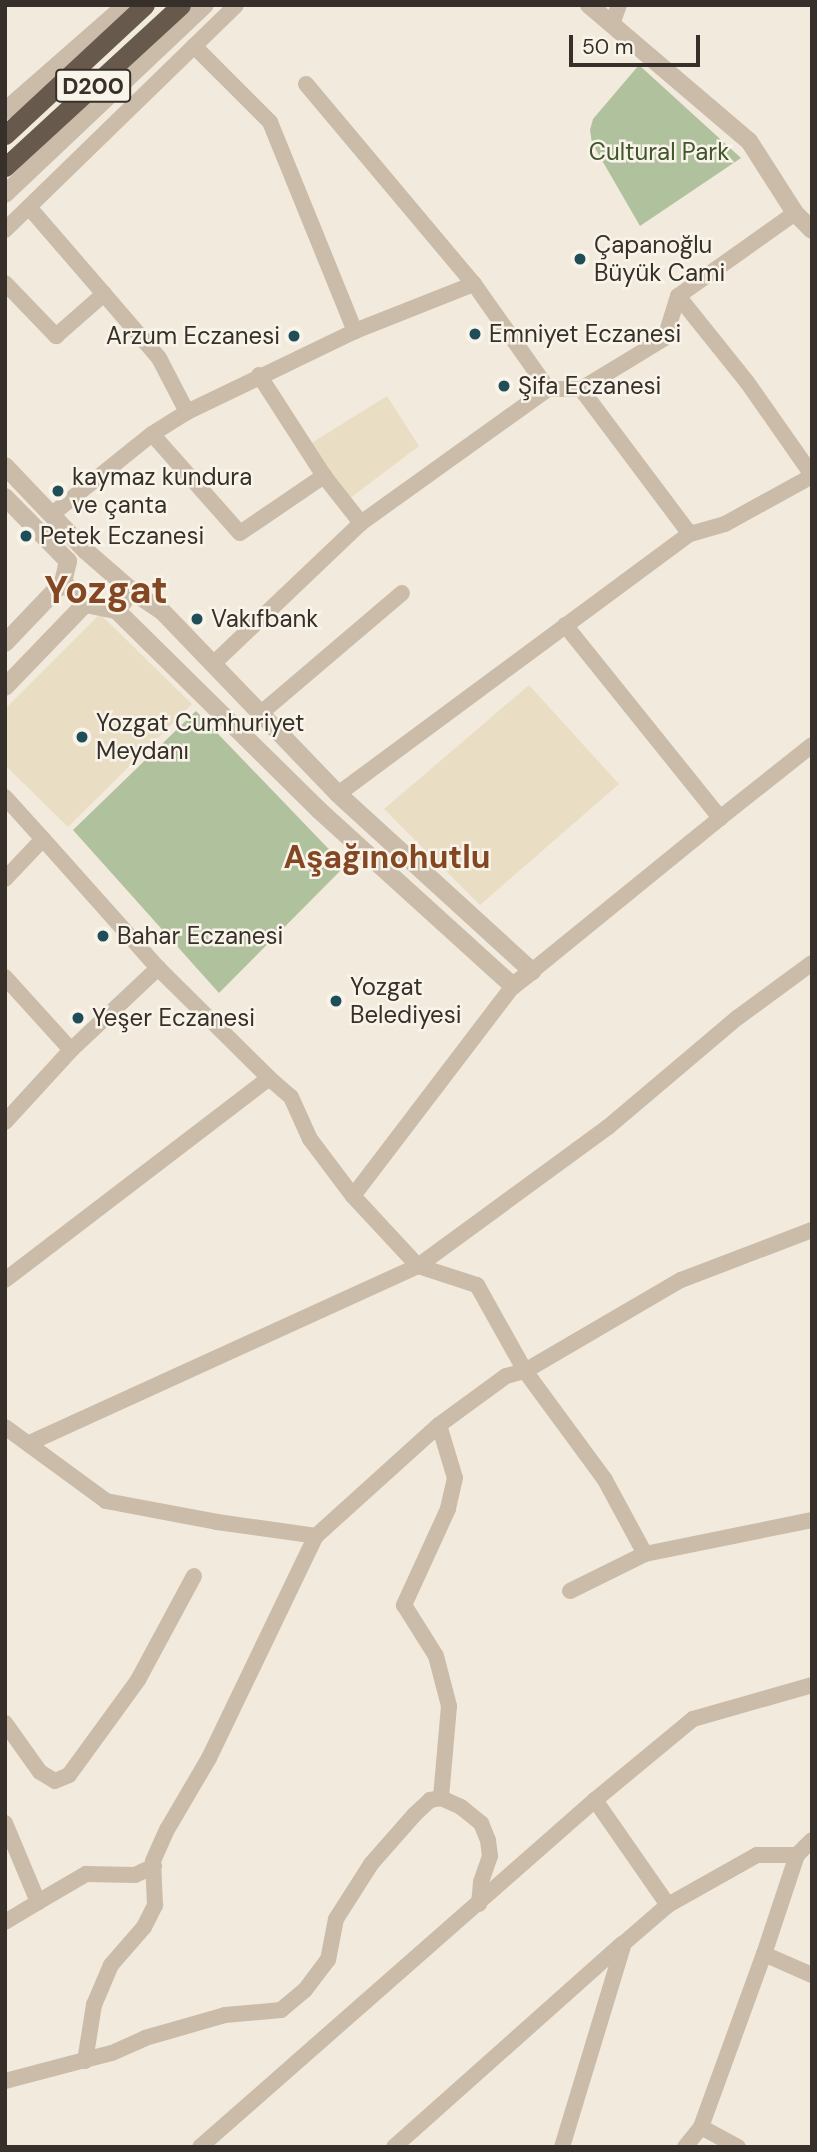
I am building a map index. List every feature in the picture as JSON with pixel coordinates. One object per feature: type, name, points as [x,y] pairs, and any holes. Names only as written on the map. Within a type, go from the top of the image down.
[{"type":"highway","name":"D200","points":[[5,135],[145,5]]},
{"type":"highway","name":"D200","points":[[5,167],[181,5]]},
{"type":"street","points":[[5,111],[126,5]]},
{"type":"street","points":[[5,194],[205,5]]},
{"type":"street","points":[[5,230],[236,5]]},
{"type":"street","points":[[589,5],[749,141],[795,213],[812,230]]},
{"type":"street","points":[[612,24],[619,5]]},
{"type":"street","points":[[194,46],[270,122],[355,331]]},
{"type":"street","points":[[306,84],[474,284],[548,389]]},
{"type":"street","points":[[29,206],[159,358],[187,412]]},
{"type":"street","points":[[213,664],[361,523],[548,389],[581,389],[665,338],[678,296],[795,213]]},
{"type":"street","points":[[5,283],[57,336],[104,295]]},
{"type":"street","points":[[51,515],[152,434],[187,412],[355,331],[474,284]]},
{"type":"street","points":[[338,794],[690,534],[725,524],[812,475],[747,382],[678,296]]},
{"type":"street","points":[[259,375],[324,477],[361,523]]},
{"type":"street","points":[[581,389],[690,534]]},
{"type":"street","points":[[152,434],[240,533],[324,477]]},
{"type":"street","points":[[5,466],[86,551],[132,591],[162,611],[338,794],[532,971]]},
{"type":"street","points":[[5,497],[68,561]]},
{"type":"street","points":[[5,643],[63,582],[68,561],[86,551]]},
{"type":"street","points":[[63,582],[85,604],[116,610],[319,810],[513,986]]},
{"type":"street","points":[[116,610],[132,591]]},
{"type":"street","points":[[261,713],[402,593]]},
{"type":"street","points":[[5,688],[85,604]]},
{"type":"street","points":[[565,625],[720,818]]},
{"type":"street","points":[[353,1196],[513,986],[812,745]]},
{"type":"street","points":[[5,797],[158,968],[291,1097],[310,1139],[353,1196],[418,1266],[477,1285],[525,1371],[605,1480],[645,1554]]},
{"type":"street","points":[[5,879],[43,839]]},
{"type":"street","points":[[29,1443],[418,1266],[608,1127],[737,1018],[812,962]]},
{"type":"street","points":[[5,1122],[71,1050],[158,968]]},
{"type":"street","points":[[5,977],[71,1050]]},
{"type":"street","points":[[5,1280],[269,1078]]},
{"type":"street","points":[[85,2061],[94,2005],[111,1965],[144,1927],[155,1905],[154,1866],[168,1828],[209,1758],[316,1536],[439,1425],[506,1376],[525,1371],[681,1280],[812,1230]]},
{"type":"street","points":[[439,1425],[456,1478],[448,1509],[404,1605],[436,1656],[449,1706],[441,1798]]},
{"type":"street","points":[[5,1427],[106,1501],[217,1522],[316,1536]]},
{"type":"street","points":[[570,1591],[645,1554],[812,1520]]},
{"type":"street","points":[[5,1723],[40,1772],[55,1781],[69,1775],[138,1680],[194,1576]]},
{"type":"street","points":[[200,2147],[595,1800],[693,1719],[812,1685]]},
{"type":"street","points":[[5,2081],[85,2061],[168,2031],[225,2015],[281,2010],[305,1990],[328,1960],[336,1919],[371,1864],[430,1800],[441,1798],[461,1807],[481,1823],[488,1840],[490,1856],[481,1882],[479,1904]]},
{"type":"street","points":[[595,1800],[668,1905]]},
{"type":"street","points":[[5,1823],[38,1902]]},
{"type":"street","points":[[685,2147],[701,2127],[797,1855],[812,1840]]},
{"type":"street","points":[[394,2147],[668,1905],[757,1855],[797,1855]]},
{"type":"street","points":[[5,1922],[86,1874],[135,1875],[154,1866]]},
{"type":"street","points":[[562,2147],[624,1943]]},
{"type":"street","points":[[764,1954],[812,1975]]},
{"type":"street","points":[[701,2127],[738,2147]]},
{"type":"green space","name":"Cultural Park","points":[[639,65],[741,158],[640,226],[592,143],[590,130],[593,119]]},
{"type":"green space","points":[[196,711],[345,866],[219,993],[73,830]]},
{"type":"shaded area","points":[[387,396],[419,446],[345,502],[305,447]]},
{"type":"shaded area","name":"Yozgat Cumhuriyet Meydanı","points":[[100,614],[192,704],[68,827],[5,765],[5,709]]},
{"type":"shaded area","points":[[529,685],[619,784],[480,905],[384,809]]},
{"type":"place","name":"Çapanoğlu Büyük Cami","points":[[580,259]]},
{"type":"place","name":"Emniyet Eczanesi","points":[[475,334]]},
{"type":"place","name":"Arzum Eczanesi","points":[[294,336]]},
{"type":"place","name":"Şifa Eczanesi","points":[[504,386]]},
{"type":"place","name":"kaymaz kundura ve çanta","points":[[58,491]]},
{"type":"place","name":"Petek Eczanesi","points":[[26,536]]},
{"type":"place","name":"Vakıfbank","points":[[197,619]]},
{"type":"place","name":"Yozgat Cumhuriyet Meydanı","points":[[82,737]]},
{"type":"place","name":"Bahar Eczanesi","points":[[103,936]]},
{"type":"place","name":"Yozgat Belediyesi","points":[[336,1001]]},
{"type":"place","name":"Yeşer Eczanesi","points":[[78,1018]]},
{"type":"district","name":"Yozgat","points":[[106,591]]},
{"type":"district","name":"Aşağınohutlu","points":[[387,857]]}]
